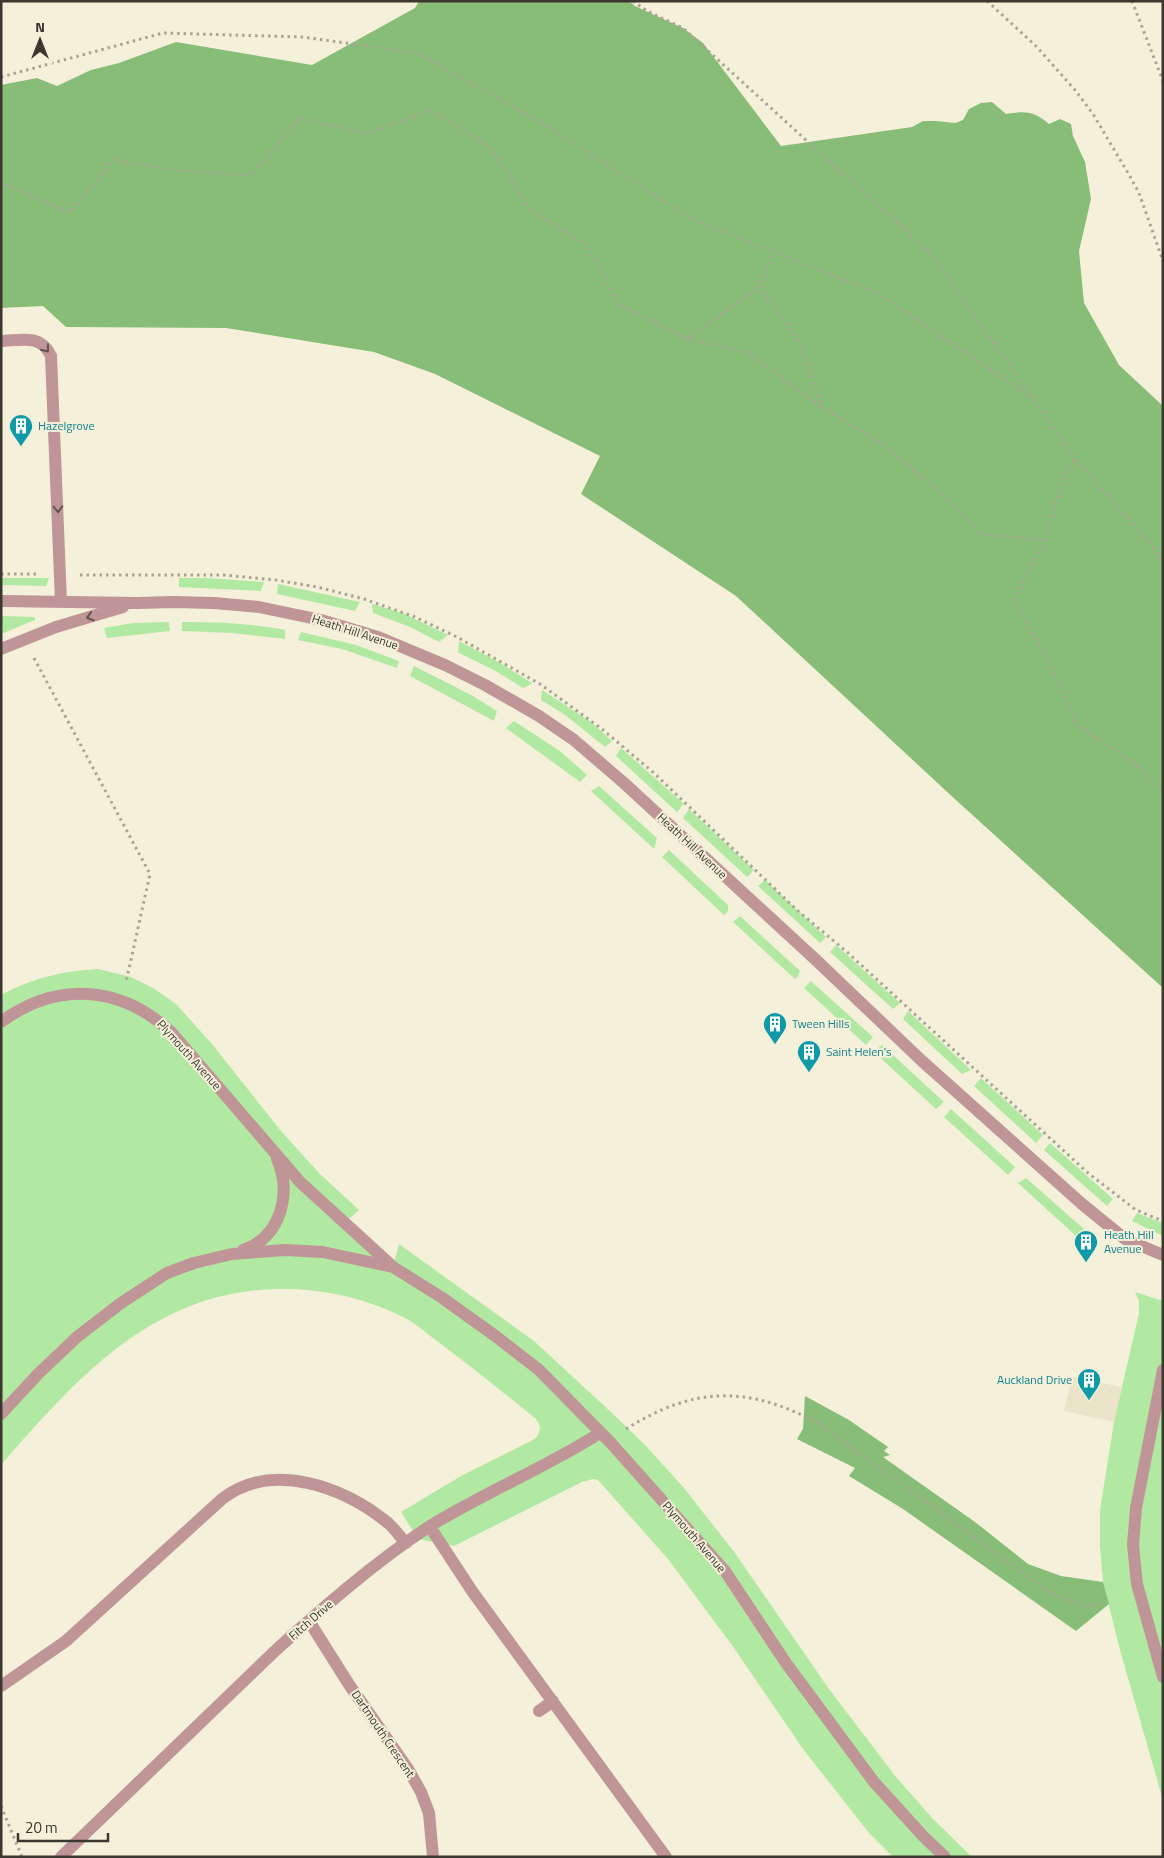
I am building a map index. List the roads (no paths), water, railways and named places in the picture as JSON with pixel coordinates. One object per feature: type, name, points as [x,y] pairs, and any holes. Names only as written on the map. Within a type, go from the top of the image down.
[{"type":"street","points":[[1,341],[37,341],[46,347],[51,356],[61,602]]},
{"type":"street","points":[[1,601],[137,603]]},
{"type":"street","name":"Heath Hill Avenue","points":[[137,603],[182,602],[244,605],[321,620],[378,637],[445,665],[539,716],[574,740],[624,783],[816,960],[922,1061],[1082,1204],[1125,1238],[1163,1256]]},
{"type":"street","points":[[1,649],[56,627],[137,603]]},
{"type":"street","name":"Plymouth Avenue","points":[[1,1022],[21,1008],[38,1001],[60,995],[82,993],[120,1000],[148,1013],[171,1032],[300,1182],[393,1267],[486,1329],[538,1369],[610,1442],[724,1570],[817,1707],[874,1782],[923,1836],[945,1857]]},
{"type":"street","name":"Plymouth Avenue","points":[[1,1414],[57,1355],[121,1303],[167,1273],[194,1263],[232,1254],[249,1248],[262,1240],[275,1224],[284,1199],[284,1182],[280,1167],[272,1150]]},
{"type":"street","name":"Plymouth Avenue","points":[[232,1254],[269,1250],[300,1250],[323,1252],[393,1267]]},
{"type":"street","points":[[1163,1370],[1136,1508],[1133,1545],[1137,1584],[1163,1677]]},
{"type":"street","name":"Fitch Drive","points":[[60,1857],[309,1621],[396,1549],[430,1527],[600,1433]]},
{"type":"street","points":[[1,1686],[66,1641],[222,1499],[232,1491],[240,1488],[260,1482],[281,1480],[315,1484],[337,1492],[375,1514],[389,1524],[406,1543]]},
{"type":"street","points":[[430,1527],[472,1591],[666,1857]]},
{"type":"street","name":"Dartmouth Crescent","points":[[309,1621],[348,1683],[408,1769],[421,1792],[429,1814],[433,1857]]},
{"type":"street","points":[[539,1711],[553,1701]]},
{"type":"place","name":"Hazelgrove","points":[[21,447]]},
{"type":"place","name":"Tween Hills","points":[[775,1045]]},
{"type":"place","name":"Saint Helen's","points":[[809,1073]]},
{"type":"place","name":"Heath Hill Avenue","points":[[1086,1263]]},
{"type":"place","name":"Auckland Drive","points":[[1089,1401]]}]
